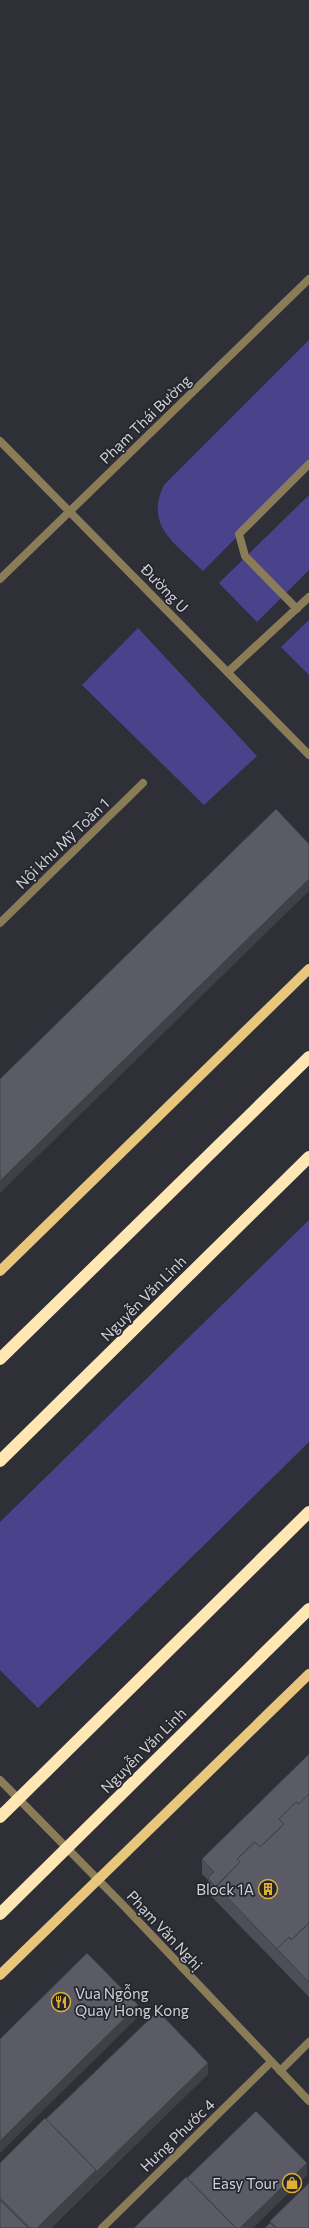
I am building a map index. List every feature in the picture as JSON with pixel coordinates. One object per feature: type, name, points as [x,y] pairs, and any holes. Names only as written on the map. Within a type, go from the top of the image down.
[{"type":"highway","points":[[0,1359],[309,1057]]},
{"type":"highway","name":"Nguyễn Văn Linh","points":[[0,1461],[309,1158]]},
{"type":"highway","points":[[0,1817],[309,1512]]},
{"type":"highway","name":"Nguyễn Văn Linh","points":[[0,1914],[309,1609]]},
{"type":"main road","points":[[0,1271],[309,969]]},
{"type":"main road","points":[[0,1975],[309,1674]]},
{"type":"street","name":"Phạm Thái Bường","points":[[0,579],[309,279]]},
{"type":"street","name":"Đường U","points":[[0,441],[309,755]]},
{"type":"street","points":[[297,609],[245,556],[239,534],[309,464]]},
{"type":"street","points":[[228,672],[297,609],[309,596]]},
{"type":"street","name":"Nội khu Mỹ Toàn 1","points":[[0,923],[143,783]]},
{"type":"street","name":"Phạm Văn Nghị","points":[[0,1780],[98,1880],[309,2101]]},
{"type":"street","points":[[280,2071],[309,2042]]},
{"type":"street","name":"Hưng Phước 4","points":[[102,2228],[271,2062]]},
{"type":"shaded area","points":[[309,340],[309,464],[203,571],[174,543],[160,523],[158,512],[159,500],[164,485]]},
{"type":"shaded area","points":[[309,495],[309,570],[257,622],[219,583]]},
{"type":"shaded area","points":[[309,620],[309,675],[281,647]]},
{"type":"shaded area","points":[[138,628],[257,756],[204,805],[82,685]]},
{"type":"shaded area","points":[[309,1220],[309,1442],[38,1708],[0,1670],[0,1522]]},
{"type":"building","points":[[276,809],[309,844],[309,879],[0,1181],[0,1079]]},
{"type":"building","points":[[309,1754],[309,1794],[299,1804],[296,1802],[279,1819],[284,1824],[260,1847],[255,1842],[237,1859],[240,1862],[216,1887],[208,1878],[214,1872],[202,1859]]},
{"type":"building","name":"Block 1A","points":[[309,1794],[309,1923],[291,1940],[289,1937],[277,1949],[216,1886],[240,1862],[237,1859],[255,1842],[260,1847],[284,1824],[279,1819],[296,1802],[299,1804]]},
{"type":"building","points":[[309,1923],[309,1982],[277,1949],[289,1937],[291,1940]]},
{"type":"building","points":[[87,1953],[138,2005],[0,2141],[0,2039]]},
{"type":"building","points":[[158,2011],[208,2063],[96,2172],[96,2170],[46,2119]]},
{"type":"building","points":[[256,2111],[307,2163],[240,2228],[236,2228],[187,2178]]},
{"type":"building","points":[[45,2118],[96,2170],[37,2228],[30,2228],[0,2198],[0,2163]]},
{"type":"building","points":[[186,2177],[236,2228],[134,2228]]},
{"type":"building","points":[[309,2183],[309,2228],[277,2228],[270,2221]]},
{"type":"building","points":[[0,2200],[28,2228],[0,2228]]},
{"type":"building","points":[[270,2223],[275,2228],[265,2228]]},
{"type":"place","name":"Block 1A","points":[[268,1889]]},
{"type":"place","name":"Vua Ngỗng Quay Hong Kong","points":[[61,2002]]},
{"type":"place","name":"Easy Tour","points":[[292,2183]]}]
